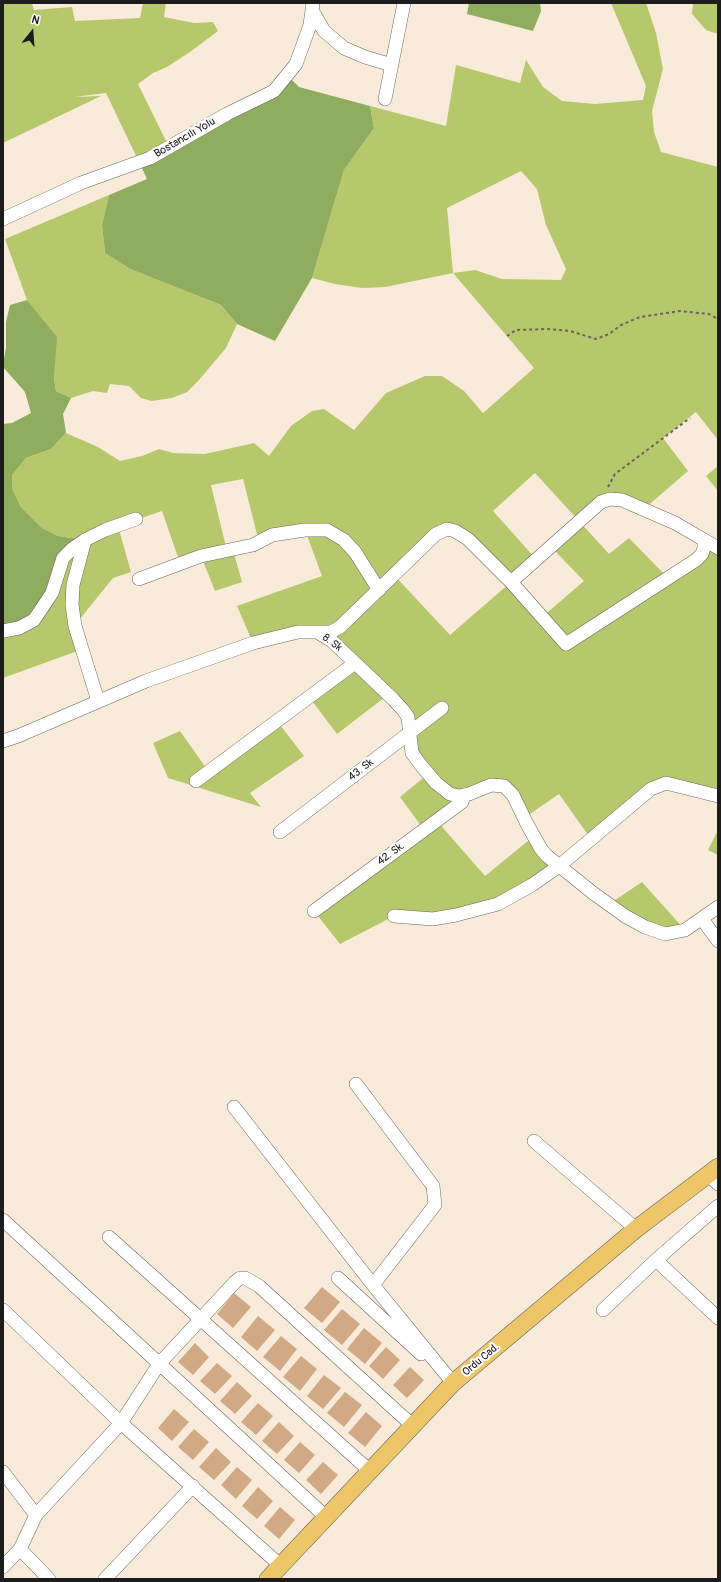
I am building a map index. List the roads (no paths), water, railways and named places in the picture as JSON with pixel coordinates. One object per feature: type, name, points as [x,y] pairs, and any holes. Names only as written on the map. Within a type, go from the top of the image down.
[{"type":"main road","name":"Ordu Cad.","points":[[268,1579],[453,1383],[636,1229],[715,1175]]},
{"type":"street","points":[[385,99],[404,3]]},
{"type":"street","points":[[313,6],[324,31],[344,48],[365,58],[392,65]]},
{"type":"street","name":"Bostancılı Yolu","points":[[3,219],[81,183],[150,158],[227,114],[274,91],[296,64],[310,25],[313,6]]},
{"type":"street","points":[[511,582],[601,502],[610,499],[622,500],[675,523],[718,548]]},
{"type":"street","points":[[3,631],[19,628],[34,620],[52,593],[63,558],[84,540],[105,530],[136,519]]},
{"type":"street","points":[[317,632],[331,632],[340,627],[436,534],[447,529],[455,531],[468,539],[511,582],[566,644],[696,560],[702,554],[704,540]]},
{"type":"street","points":[[139,579],[201,556],[253,545],[272,535],[305,530],[327,530],[344,540],[355,552],[378,590]]},
{"type":"street","points":[[84,540],[73,585],[72,605],[75,626],[98,701]]},
{"type":"street","name":"8. Sk","points":[[3,741],[146,681],[253,643],[298,632],[317,632],[332,641],[403,710],[408,717],[412,753],[428,774],[450,794],[459,796],[464,795]]},
{"type":"street","points":[[196,782],[355,663]]},
{"type":"street","name":"43. Sk","points":[[280,832],[442,708]]},
{"type":"street","points":[[394,916],[433,919],[456,916],[498,904],[532,885],[559,866],[651,789],[666,783],[718,796]]},
{"type":"street","points":[[464,795],[491,785],[504,786],[513,795],[541,849],[559,866],[593,893],[625,916],[645,927],[665,934],[685,930],[718,907]]},
{"type":"street","name":"42. Sk.","points":[[314,911],[462,802],[464,795]]},
{"type":"street","points":[[702,919],[718,941]]},
{"type":"street","points":[[356,1084],[433,1186],[435,1205],[373,1285]]},
{"type":"street","points":[[234,1107],[373,1285],[453,1383]]},
{"type":"street","points":[[534,1141],[636,1229]]},
{"type":"street","points":[[603,1310],[656,1260],[718,1206]]},
{"type":"street","points":[[3,1220],[326,1517]]},
{"type":"street","points":[[109,1237],[370,1471]]},
{"type":"street","points":[[656,1260],[718,1318]]},
{"type":"street","points":[[3,1567],[20,1549],[36,1515],[121,1423],[159,1364],[240,1278],[250,1280],[412,1426]]},
{"type":"street","points":[[338,1278],[453,1383]]},
{"type":"street","points":[[3,1310],[121,1423],[281,1566]]},
{"type":"street","points":[[3,1472],[36,1515]]},
{"type":"street","points":[[105,1579],[193,1486]]},
{"type":"street","points":[[20,1549],[49,1579]]}]
